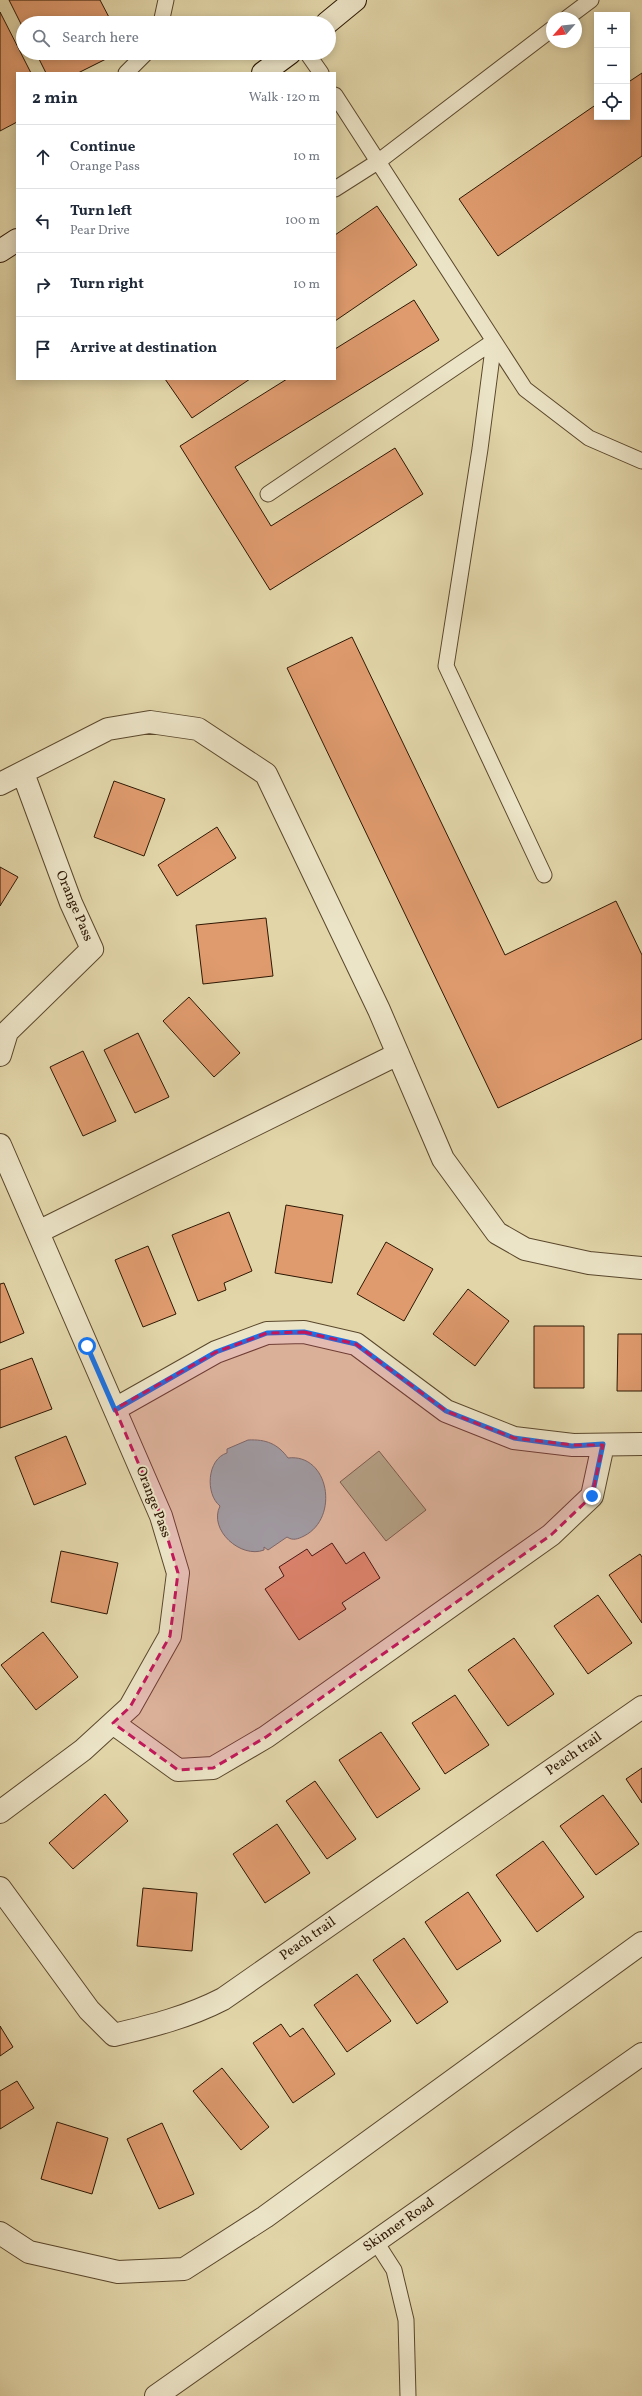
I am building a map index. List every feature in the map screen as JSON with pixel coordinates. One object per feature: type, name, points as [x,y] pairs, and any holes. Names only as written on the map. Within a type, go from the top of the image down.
[{"type":"street","points":[[336,16],[355,0]]},
{"type":"street","points":[[264,72],[281,60]]},
{"type":"street","points":[[0,251],[16,241]]},
{"type":"street","points":[[0,784],[108,729],[150,722],[198,729],[266,774],[379,1010],[443,1159],[497,1233],[525,1249],[589,1263],[642,1268]]},
{"type":"street","name":"Orange Pass","points":[[0,1055],[7,1032],[49,989],[92,949],[71,903],[23,773]]},
{"type":"street","points":[[38,1232],[398,1054]]},
{"type":"street","name":"Orange Pass","points":[[0,1145],[161,1516],[178,1572],[170,1636],[130,1707],[83,1750],[0,1812]]},
{"type":"street","points":[[115,1410],[216,1352],[267,1333],[304,1332],[356,1344],[446,1411],[514,1438],[572,1446],[642,1444]]},
{"type":"street","points":[[113,1723],[178,1770],[213,1768],[266,1737],[551,1536],[592,1496],[603,1444]]},
{"type":"street","name":"Peach trail","points":[[0,1888],[89,2010],[114,2035],[164,2023],[199,2012],[222,1999],[642,1707]]},
{"type":"street","points":[[0,2234],[28,2252],[118,2272],[184,2269],[265,2217],[642,1943]]},
{"type":"street","name":"Skinner Road","points":[[156,2396],[642,2054]]},
{"type":"lane","points":[[163,16],[166,0]]},
{"type":"lane","points":[[575,12],[591,0]]},
{"type":"lane","points":[[336,188],[379,161],[546,34]]},
{"type":"lane","points":[[127,72],[139,60]]},
{"type":"lane","points":[[312,60],[320,72]]},
{"type":"lane","points":[[336,96],[525,389],[589,438],[642,461]]},
{"type":"lane","points":[[268,494],[494,341]]},
{"type":"lane","points":[[494,341],[480,449],[446,666],[544,875]]},
{"type":"lane","points":[[376,2242],[394,2270],[406,2320],[408,2396]]},
{"type":"highlighted area","points":[[304,1332],[356,1344],[446,1411],[514,1438],[573,1445],[603,1445],[592,1496],[551,1535],[266,1737],[213,1768],[178,1770],[113,1723],[130,1707],[170,1636],[178,1573],[161,1516],[115,1409],[216,1352],[267,1333]]},
{"type":"green space","points":[[379,1451],[426,1510],[386,1541],[340,1482]]},
{"type":"water","points":[[248,1440],[260,1440],[271,1443],[280,1449],[288,1458],[302,1459],[313,1466],[321,1476],[325,1488],[326,1502],[322,1516],[315,1527],[304,1536],[296,1539],[287,1537],[268,1550],[264,1547],[264,1550],[255,1552],[237,1546],[223,1533],[219,1524],[218,1515],[220,1506],[215,1501],[210,1486],[210,1477],[215,1462],[227,1453],[227,1449]]},
{"type":"building","points":[[9,0],[100,0],[108,16],[17,16]]},
{"type":"building","points":[[0,12],[16,43],[16,60],[24,60],[30,72],[16,72],[16,123],[0,131]]},
{"type":"building","points":[[40,60],[104,60],[80,72],[46,72]]},
{"type":"building","points":[[642,73],[642,156],[498,256],[459,199],[594,106],[594,120],[630,120],[630,81]]},
{"type":"building","points":[[377,206],[417,265],[336,320],[336,234]]},
{"type":"building","points":[[414,300],[439,340],[235,467],[271,526],[395,448],[423,494],[270,590],[180,446],[285,380],[336,380],[336,348]]},
{"type":"building","points":[[166,380],[249,380],[192,418]]},
{"type":"building","points":[[352,637],[505,955],[616,901],[642,955],[642,1039],[498,1108],[287,668]]},
{"type":"building","points":[[114,781],[165,799],[144,856],[94,837]]},
{"type":"building","points":[[217,827],[236,858],[177,896],[158,865]]},
{"type":"building","points":[[0,867],[18,877],[0,906]]},
{"type":"building","points":[[266,918],[273,976],[203,984],[196,925]]},
{"type":"building","points":[[189,997],[240,1053],[214,1077],[163,1021]]},
{"type":"building","points":[[138,1033],[169,1097],[135,1113],[104,1050]]},
{"type":"building","points":[[83,1051],[116,1121],[83,1136],[50,1067]]},
{"type":"building","points":[[286,1205],[343,1215],[332,1283],[275,1273]]},
{"type":"building","points":[[229,1212],[252,1271],[224,1283],[226,1290],[198,1301],[172,1235]]},
{"type":"building","points":[[386,1242],[433,1269],[404,1321],[357,1294]]},
{"type":"building","points":[[148,1246],[176,1314],[143,1327],[115,1260]]},
{"type":"building","points":[[4,1283],[24,1333],[0,1343],[0,1284]]},
{"type":"building","points":[[468,1289],[509,1321],[475,1366],[433,1334]]},
{"type":"building","points":[[534,1326],[584,1326],[584,1388],[534,1388]]},
{"type":"building","points":[[618,1334],[642,1334],[642,1391],[617,1391]]},
{"type":"building","points":[[32,1358],[52,1409],[0,1428],[0,1370]]},
{"type":"building","points":[[66,1436],[86,1484],[34,1505],[15,1457]]},
{"type":"building","points":[[332,1543],[346,1564],[364,1552],[380,1578],[342,1603],[346,1609],[299,1640],[265,1589],[284,1576],[279,1567],[307,1549],[312,1556]]},
{"type":"building","points":[[61,1551],[118,1563],[107,1614],[51,1602]]},
{"type":"building","points":[[640,1554],[642,1557],[642,1623],[609,1575]]},
{"type":"building","points":[[598,1595],[632,1643],[588,1674],[554,1626]]},
{"type":"building","points":[[43,1632],[78,1677],[36,1710],[1,1665]]},
{"type":"building","points":[[514,1638],[554,1694],[508,1726],[468,1670]]},
{"type":"building","points":[[455,1695],[489,1745],[445,1774],[412,1723]]},
{"type":"building","points":[[381,1732],[420,1789],[377,1818],[339,1760]]},
{"type":"building","points":[[642,1768],[642,1803],[626,1779]]},
{"type":"building","points":[[315,1781],[356,1839],[327,1859],[286,1801]]},
{"type":"building","points":[[105,1794],[128,1821],[73,1869],[49,1843]]},
{"type":"building","points":[[603,1795],[639,1844],[596,1875],[560,1826]]},
{"type":"building","points":[[277,1824],[310,1873],[265,1903],[233,1854]]},
{"type":"building","points":[[543,1841],[584,1897],[537,1932],[496,1875]]},
{"type":"building","points":[[143,1888],[197,1893],[192,1951],[137,1946]]},
{"type":"building","points":[[468,1892],[501,1941],[457,1970],[425,1922]]},
{"type":"building","points":[[404,1938],[448,2002],[417,2024],[373,1960]]},
{"type":"building","points":[[357,1974],[391,2021],[347,2052],[314,2005]]},
{"type":"building","points":[[281,2024],[290,2037],[303,2028],[335,2074],[293,2103],[253,2043]]},
{"type":"building","points":[[0,2026],[13,2047],[0,2056]]},
{"type":"building","points":[[222,2068],[269,2127],[241,2150],[193,2091]]},
{"type":"building","points":[[17,2081],[34,2108],[0,2129],[0,2091]]},
{"type":"building","points":[[57,2122],[108,2138],[92,2194],[41,2179]]},
{"type":"building","points":[[162,2123],[194,2194],[159,2209],[127,2139]]},
{"type":"route","points":[[87,1346],[115,1410],[216,1352],[267,1333],[304,1332],[356,1344],[446,1411],[514,1438],[572,1446],[603,1444],[592,1496]]}]
